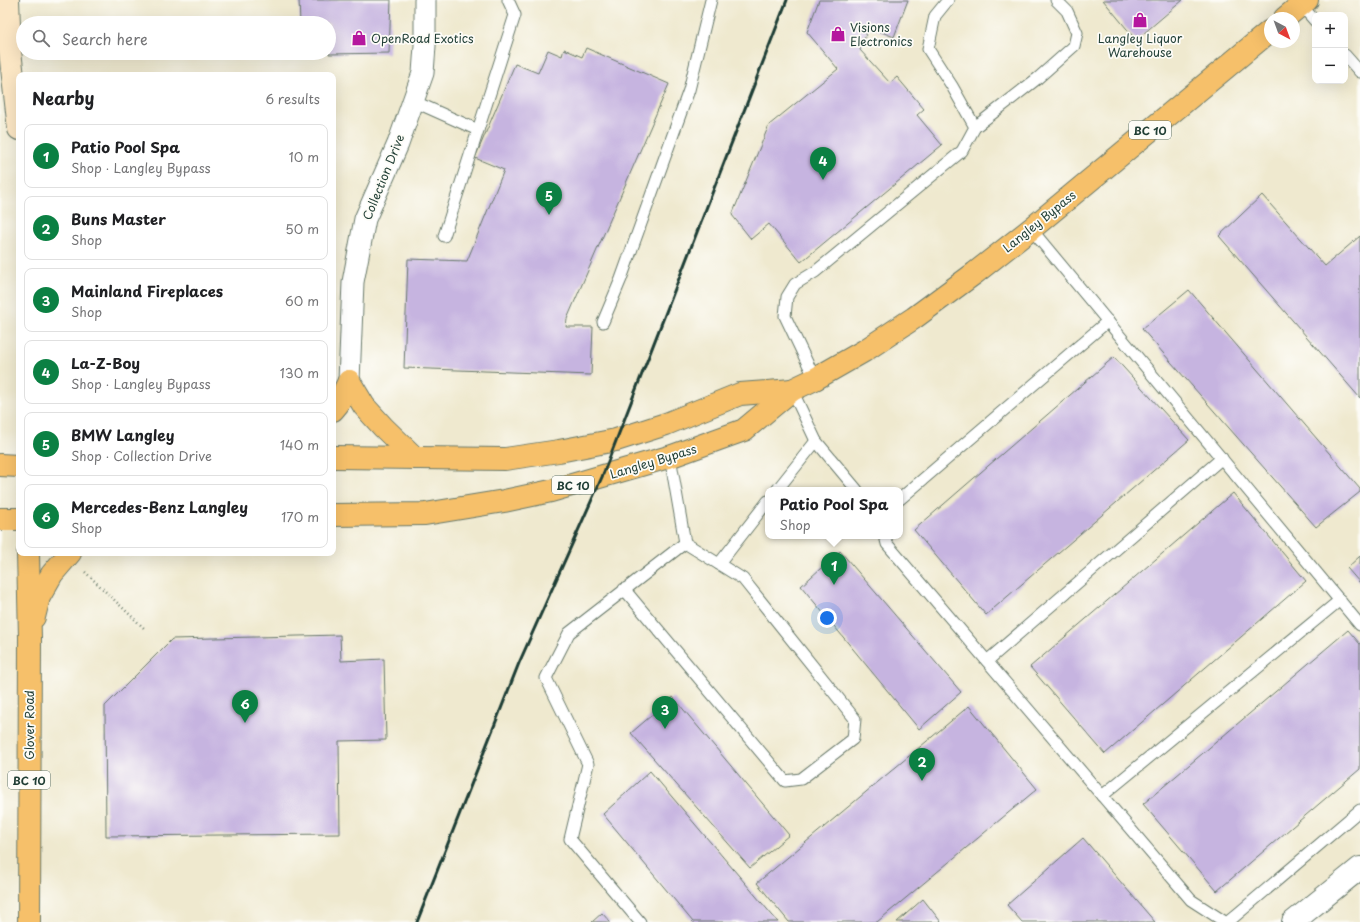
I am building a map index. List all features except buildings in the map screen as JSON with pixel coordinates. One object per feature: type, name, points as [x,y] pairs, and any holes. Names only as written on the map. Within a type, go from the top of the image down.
[{"type":"highway","name":"Langley Bypass","points":[[336,516],[426,514],[504,501],[551,491],[670,457],[744,430],[792,390],[864,351],[914,318],[975,273],[1264,35]]},
{"type":"highway","points":[[336,406],[348,381]]},
{"type":"highway","points":[[348,381],[364,406],[415,458]]},
{"type":"highway","name":"Langley Bypass","points":[[336,457],[505,458],[559,451],[616,440],[666,424],[740,394],[792,390]]},
{"type":"highway","points":[[0,465],[16,466]]},
{"type":"highway","points":[[0,519],[16,519]]},
{"type":"highway","name":"Glover Road","points":[[28,556],[30,638],[29,922]]},
{"type":"highway","points":[[30,638],[39,597],[52,574],[67,556]]},
{"type":"main road","points":[[8,0],[10,51],[16,103]]},
{"type":"street","name":"Collection Drive","points":[[348,381],[353,282],[365,220],[398,144],[423,73],[425,0]]},
{"type":"street","points":[[1293,922],[1360,868]]},
{"type":"lane","points":[[444,236],[515,15],[508,0]]},
{"type":"lane","points":[[603,322],[689,90],[711,0]]},
{"type":"lane","points":[[948,0],[935,16],[928,49],[952,86],[975,128]]},
{"type":"lane","points":[[815,378],[785,316],[787,297],[795,284],[814,272],[962,151],[975,128],[1038,78],[1074,46],[1078,33],[1067,11],[1056,0]]},
{"type":"lane","points":[[1348,58],[1360,72]]},
{"type":"lane","points":[[413,101],[478,130]]},
{"type":"lane","points":[[1031,228],[1360,625]]},
{"type":"lane","points":[[903,496],[1108,321]]},
{"type":"lane","points":[[792,390],[816,442],[854,487]]},
{"type":"lane","points":[[779,487],[816,442]]},
{"type":"lane","points":[[624,589],[785,781],[801,779],[853,739],[855,719],[743,579],[685,543],[670,457]]},
{"type":"lane","points":[[987,661],[1222,458]]},
{"type":"lane","points":[[719,564],[765,506]]},
{"type":"lane","points":[[886,539],[887,544],[1191,900],[1225,922]]},
{"type":"lane","points":[[640,922],[570,839],[588,764],[546,678],[569,633],[685,543]]},
{"type":"lane","points":[[1102,796],[1340,600]]},
{"type":"lane","points":[[1228,922],[1360,810]]},
{"type":"path","points":[[83,571],[145,629]]},
{"type":"railway","points":[[417,922],[519,663],[602,477],[787,0]]},
{"type":"place","name":"Langley Liquor Warehouse","points":[[1140,20]]},
{"type":"place","name":"Visions Electronics","points":[[838,34]]},
{"type":"place","name":"OpenRoad Exotics","points":[[359,38]]},
{"type":"place","name":"La-Z-Boy","points":[[823,180]]},
{"type":"place","name":"BMW Langley","points":[[549,215]]},
{"type":"place","name":"Patio Pool Spa","points":[[834,585]]},
{"type":"place","name":"Mercedes-Benz Langley","points":[[245,723]]},
{"type":"place","name":"Mainland Fireplaces","points":[[665,729]]},
{"type":"place","name":"Buns Master","points":[[922,781]]}]
